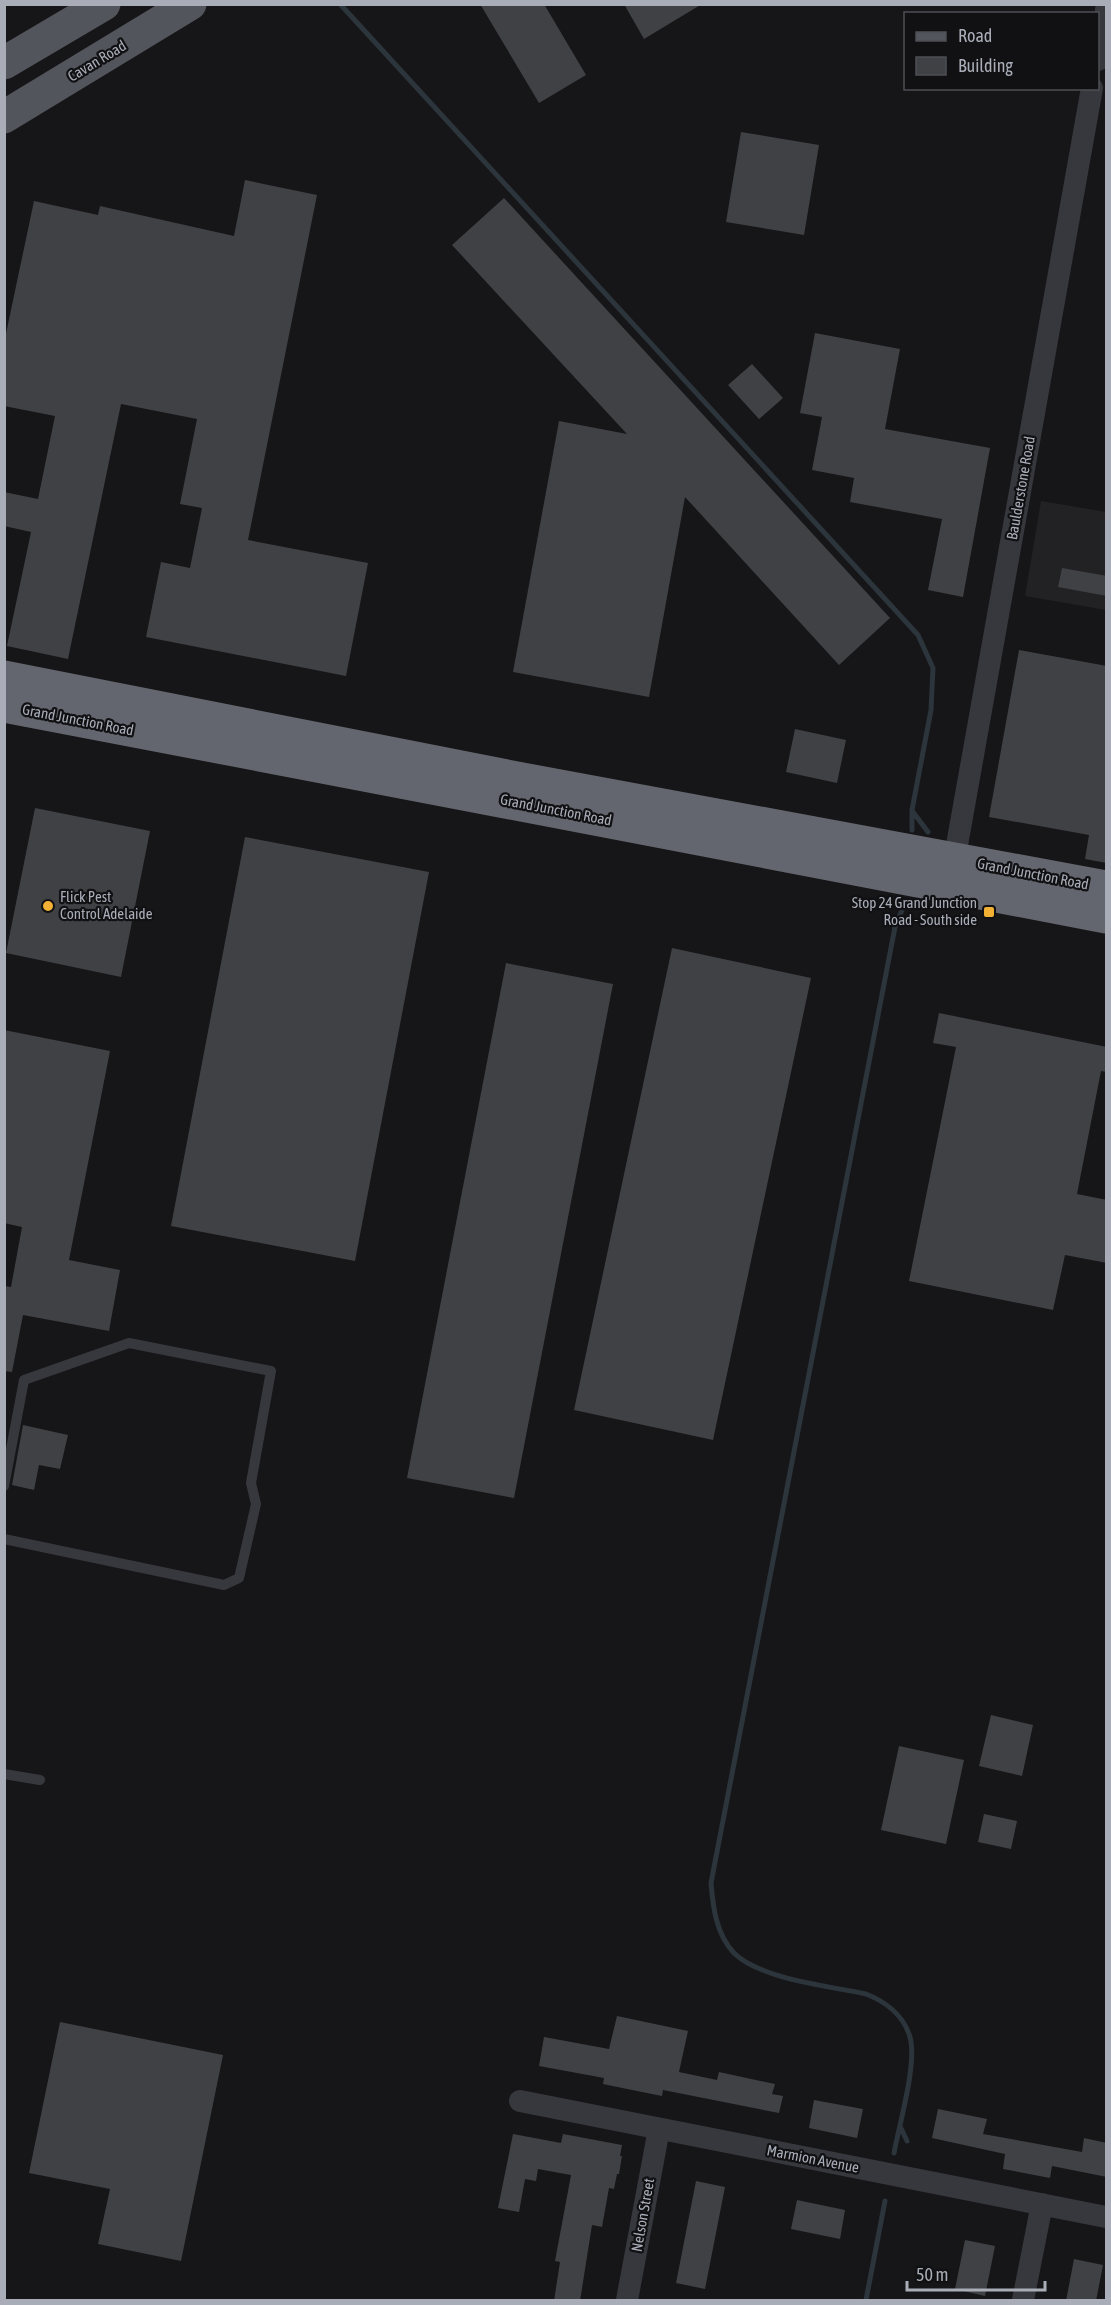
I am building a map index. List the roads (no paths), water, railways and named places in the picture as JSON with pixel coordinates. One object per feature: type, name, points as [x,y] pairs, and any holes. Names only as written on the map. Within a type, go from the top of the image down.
[{"type":"highway","name":"Grand Junction Road","points":[[4,677],[519,791]]},
{"type":"highway","name":"Grand Junction Road","points":[[4,706],[519,791],[952,873],[1107,917]]},
{"type":"highway","name":"Grand Junction Road","points":[[952,873],[1107,888]]},
{"type":"main road","points":[[4,63],[104,4]]},
{"type":"main road","name":"Cavan Road","points":[[4,117],[190,4]]},
{"type":"street","points":[[1099,54],[1107,10]]},
{"type":"street","name":"Baulderstone Road","points":[[952,873],[1092,90]]},
{"type":"street","name":"Marmion Avenue","points":[[520,2101],[1107,2217]]},
{"type":"street","name":"Nelson Street","points":[[627,2301],[659,2129]]},
{"type":"street","points":[[1023,2301],[1042,2204]]},
{"type":"lane","points":[[4,1485],[24,1380],[129,1343],[271,1371],[251,1483],[256,1504],[239,1578],[224,1585],[4,1539]]},
{"type":"lane","points":[[4,1774],[40,1780]]},
{"type":"waterway","points":[[340,4],[918,635],[933,668],[931,710],[912,810],[912,830]]},
{"type":"waterway","points":[[913,812],[928,832]]},
{"type":"waterway","points":[[894,2153],[912,2059],[909,2034],[902,2020],[886,2004],[866,1994],[777,1975],[746,1962],[728,1946],[719,1929],[714,1911],[711,1883],[895,927],[905,903]]},
{"type":"waterway","points":[[900,2126],[907,2141]]},
{"type":"waterway","points":[[866,2300],[885,2201]]},
{"type":"place","name":"Flick Pest Control Adelaide","points":[[48,906]]},
{"type":"place","name":"Stop 24 Grand Junction Road - South side","points":[[989,912]]}]
